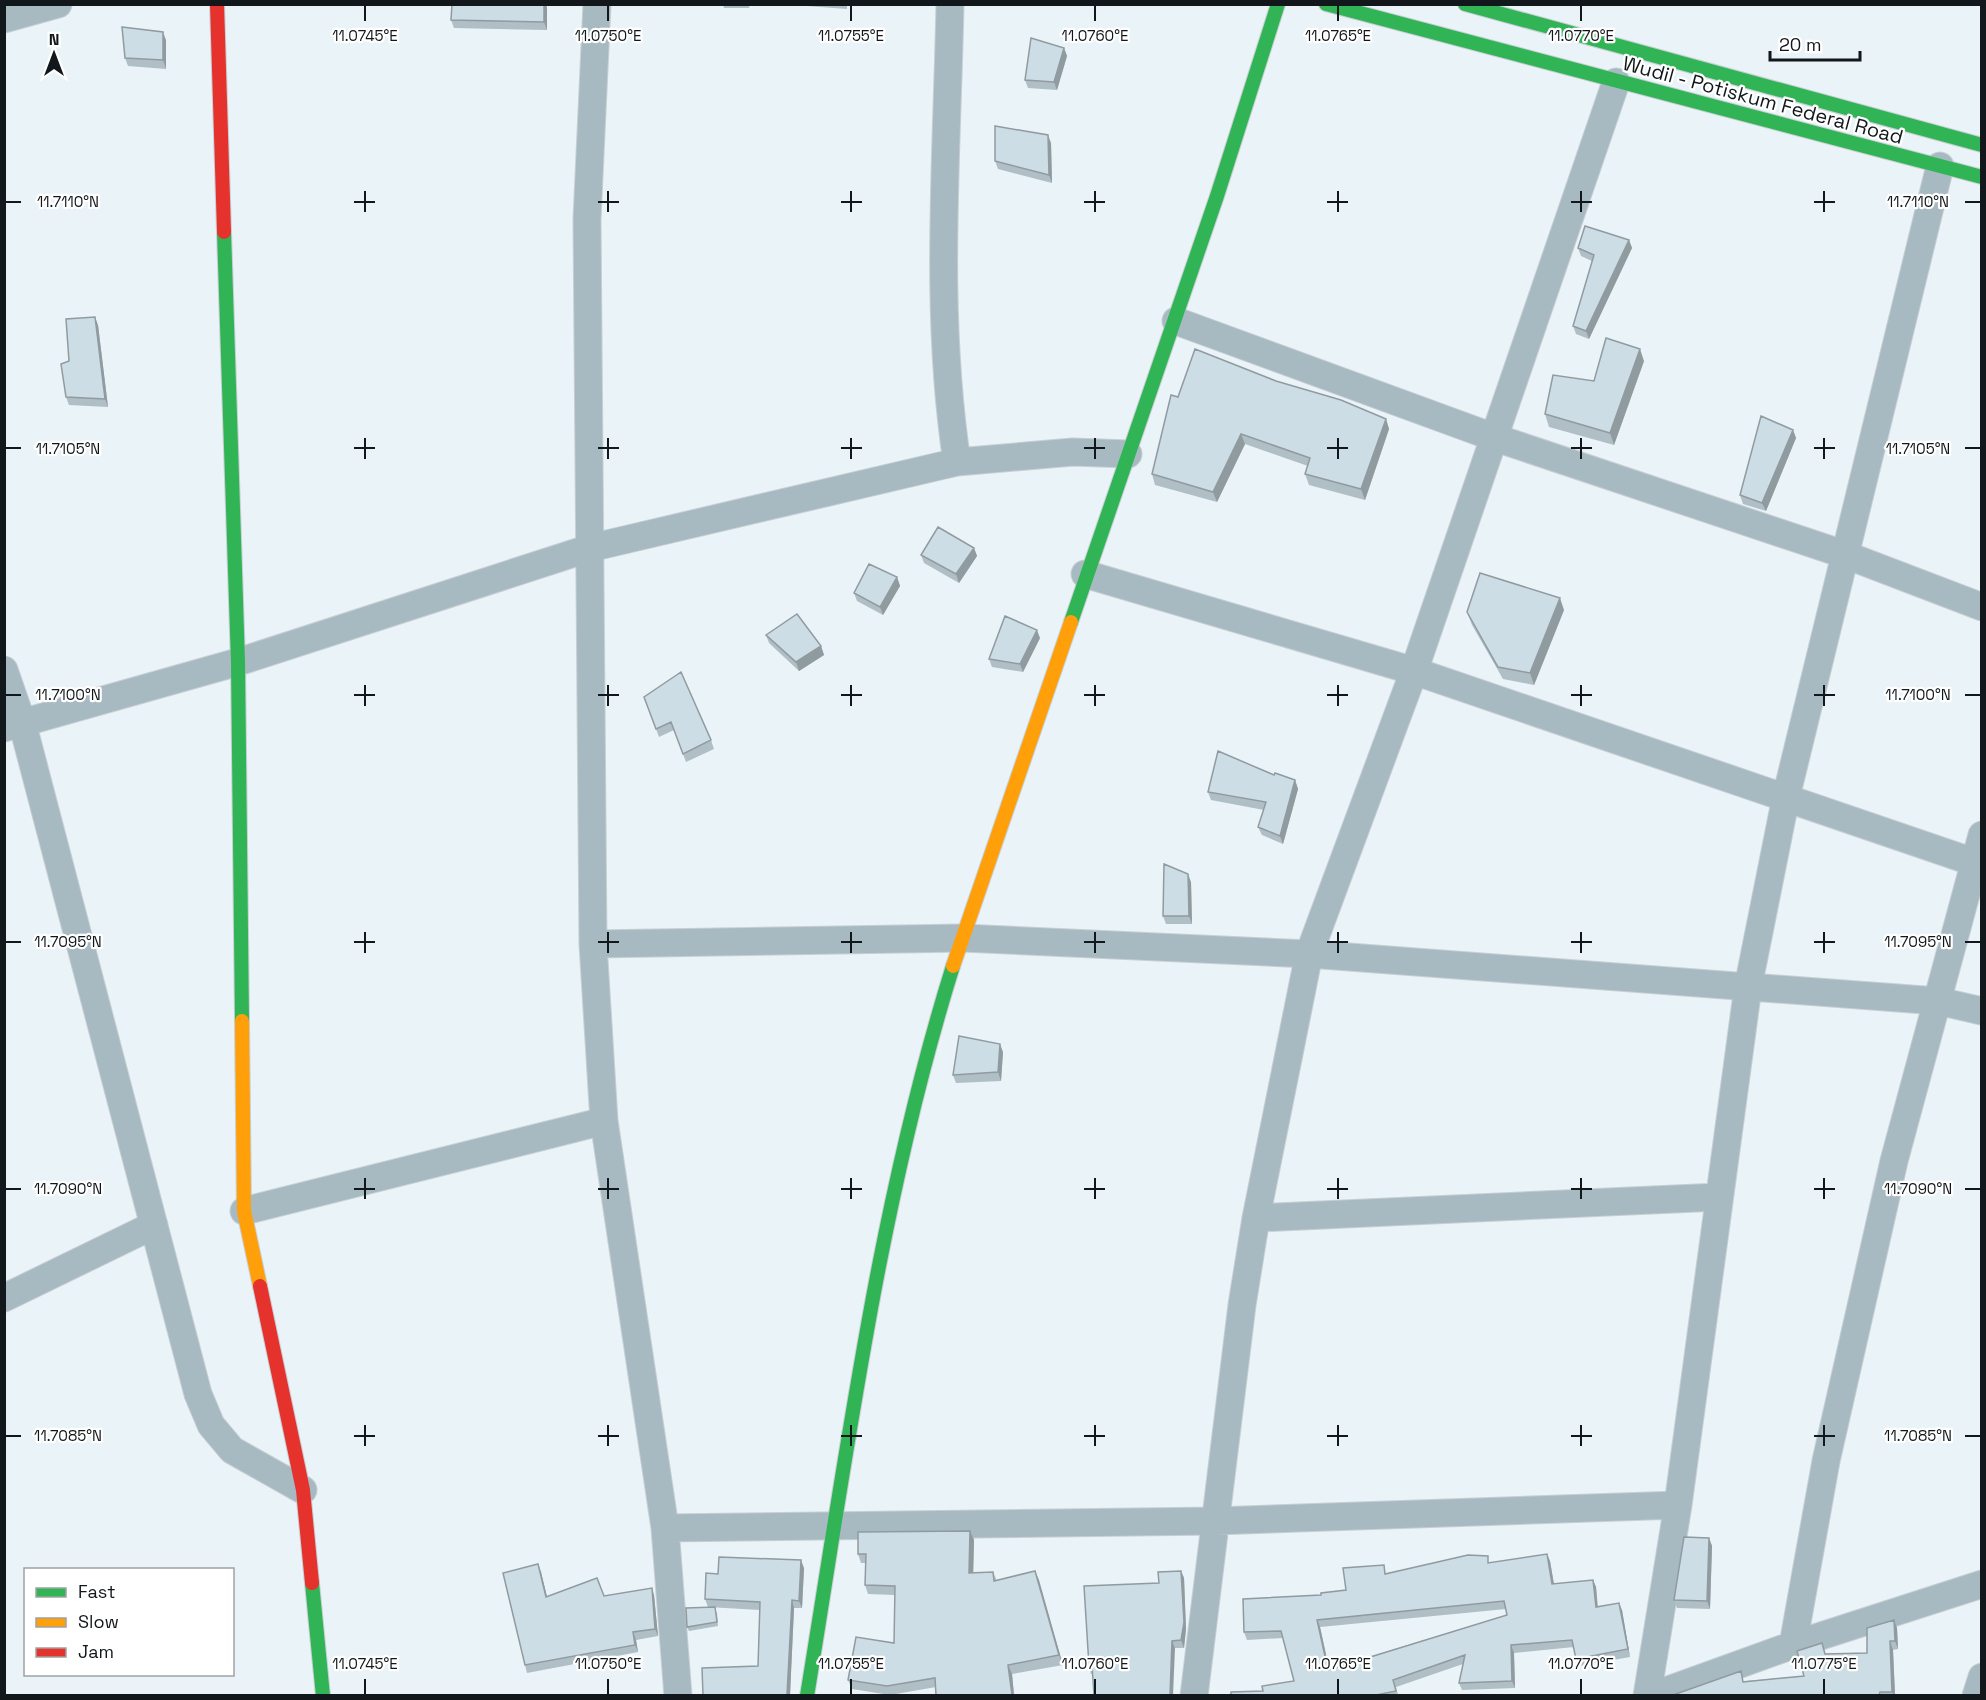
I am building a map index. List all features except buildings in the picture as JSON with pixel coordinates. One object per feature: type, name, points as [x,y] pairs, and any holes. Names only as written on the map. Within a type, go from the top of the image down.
[{"type":"street","points":[[4,19],[58,4]]},
{"type":"street","points":[[216,4],[238,662],[244,1211],[303,1490],[323,1695]]},
{"type":"street","points":[[597,4],[587,219],[592,944],[604,1121],[664,1528],[678,1695]]},
{"type":"street","points":[[950,4],[943,318],[945,370],[957,462]]},
{"type":"street","points":[[807,1695],[884,1247],[926,1059],[963,938],[1085,574],[1176,321],[1247,107],[1278,4]]},
{"type":"street","name":"Wudil - Potiskum Federal Road","points":[[1326,4],[1982,177]]},
{"type":"street","name":"Wudil - Potiskum Federal Road","points":[[1466,4],[1982,145]]},
{"type":"street","points":[[1194,1695],[1231,1379],[1256,1218],[1309,954],[1414,671],[1616,82]]},
{"type":"street","points":[[1647,1695],[1678,1505],[1748,987],[1786,797],[1940,166]]},
{"type":"street","points":[[1176,321],[1493,436],[1846,555],[1982,607]]},
{"type":"street","points":[[13,725],[238,662],[590,548],[957,462],[1073,452],[1128,454]]},
{"type":"street","points":[[1085,574],[1414,671],[1979,864]]},
{"type":"street","points":[[4,670],[13,725],[154,1225],[198,1394],[211,1425],[232,1450],[303,1490]]},
{"type":"street","points":[[1793,1645],[1826,1461],[1894,1161],[1979,864],[1982,835]]},
{"type":"street","points":[[592,944],[963,938],[1309,954],[1938,1001],[1982,1011]]},
{"type":"street","points":[[244,1211],[604,1121]]},
{"type":"street","points":[[1256,1218],[1719,1197]]},
{"type":"street","points":[[4,1298],[154,1225]]},
{"type":"street","points":[[664,1528],[1215,1521],[1678,1505]]},
{"type":"street","points":[[1652,1695],[1793,1645],[1982,1584]]},
{"type":"street","points":[[1976,1695],[1982,1677]]},
{"type":"traffic: fast","points":[[1071,622],[1217,196],[1278,4]]},
{"type":"traffic: fast","points":[[1326,4],[1982,177]]},
{"type":"traffic: fast","points":[[1465,4],[1982,145]]},
{"type":"traffic: fast","points":[[224,232],[238,662],[242,1021]]},
{"type":"traffic: fast","points":[[807,1696],[851,1420],[885,1237],[927,1055],[953,966]]},
{"type":"traffic: fast","points":[[312,1583],[323,1696]]},
{"type":"traffic: slow","points":[[953,966],[1071,622]]},
{"type":"traffic: slow","points":[[242,1021],[244,1211],[260,1286]]},
{"type":"traffic: jam","points":[[217,4],[224,232]]},
{"type":"traffic: jam","points":[[260,1286],[303,1490],[312,1583]]}]
